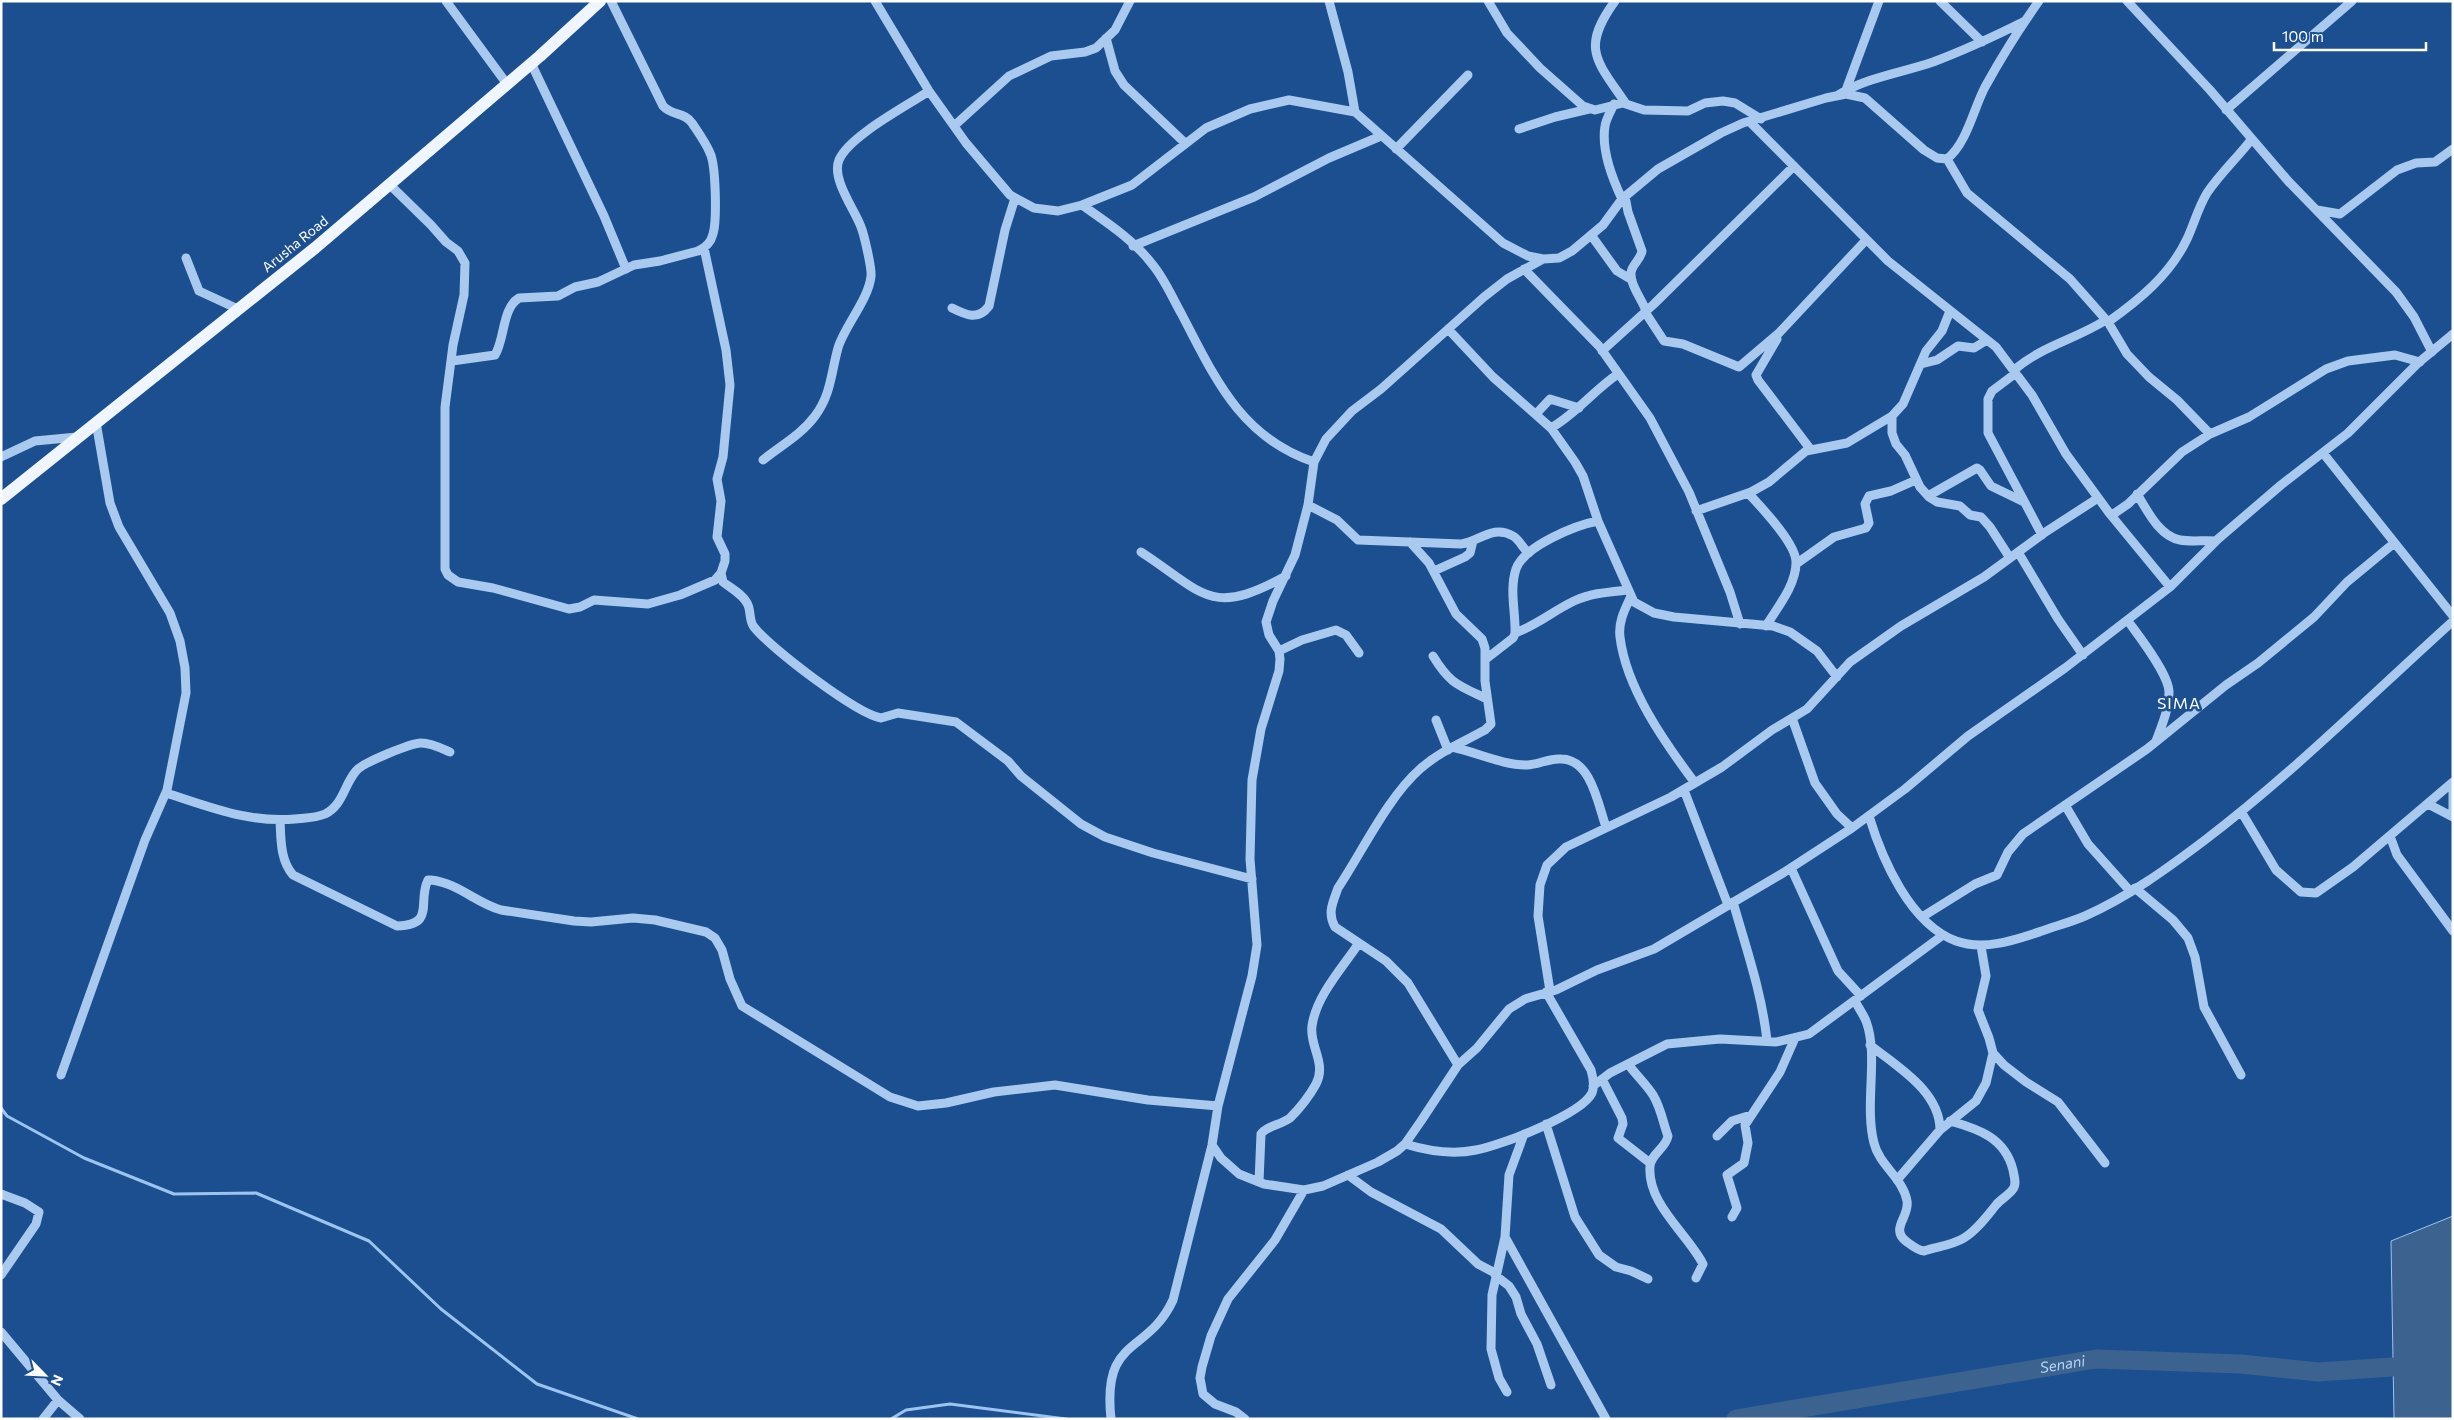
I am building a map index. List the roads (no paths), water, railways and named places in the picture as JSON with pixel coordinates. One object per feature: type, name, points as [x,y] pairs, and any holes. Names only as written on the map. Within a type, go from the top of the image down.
[{"type":"main road","name":"Arusha Road","points":[[1,499],[238,309],[389,184],[507,84],[600,1]]},
{"type":"street","points":[[446,1],[507,84]]},
{"type":"street","points":[[452,361],[496,356],[501,346],[508,313],[514,301],[519,298],[558,296],[575,287],[606,279],[626,269],[704,248],[714,234],[715,172],[710,153],[691,121],[683,115],[668,112],[663,106],[611,1]]},
{"type":"street","points":[[875,1],[929,91],[992,176],[1016,198],[1034,208],[1058,211],[1082,205],[1132,185],[1206,128],[1250,109],[1289,100],[1355,112],[1503,243],[1528,256],[1542,259],[1559,258],[1572,251],[1603,225],[1623,198],[1658,169],[1721,133],[1750,122],[1836,96],[1846,94],[1865,98],[1924,150],[1937,158],[1947,159],[1953,155],[1984,90],[2039,1]]},
{"type":"street","points":[[954,126],[1009,76],[1051,56],[1084,52],[1096,48],[1115,30],[1130,1]]},
{"type":"street","points":[[1330,1],[1348,72],[1355,112]]},
{"type":"street","points":[[1488,1],[1507,33],[1575,101],[1589,109],[1595,110],[1614,104],[1626,104],[1644,110],[1688,111],[1705,103],[1723,101],[1735,103],[1761,119]]},
{"type":"street","points":[[1615,1],[1600,22],[1596,34],[1596,48],[1600,66],[1626,104]]},
{"type":"street","points":[[1846,90],[1879,1]]},
{"type":"street","points":[[1940,1],[1982,42]]},
{"type":"street","points":[[2127,1],[2314,209],[2396,292],[2414,317],[2432,352]]},
{"type":"street","points":[[2226,110],[2352,1]]},
{"type":"street","points":[[1836,96],[1876,77],[1932,62],[1982,42],[2025,21]]},
{"type":"street","points":[[1106,38],[1115,71],[1124,85],[1185,143]]},
{"type":"street","points":[[531,63],[604,216],[626,269]]},
{"type":"street","points":[[1396,149],[1468,75]]},
{"type":"street","points":[[763,460],[807,427],[823,404],[832,381],[838,347],[855,315],[871,276],[861,228],[838,175],[839,161],[848,148],[867,132],[929,91]]},
{"type":"street","points":[[1614,104],[1605,125],[1605,145],[1610,167],[1642,251],[1632,269],[1632,280],[1646,312],[1664,341],[1683,344],[1739,368],[1780,332],[1866,240]]},
{"type":"street","points":[[1519,129],[1555,116],[1589,109]]},
{"type":"street","points":[[1750,122],[1888,261],[1996,347],[2032,395],[2066,454],[2098,498],[2170,587]]},
{"type":"street","points":[[1133,246],[1254,197],[1329,158],[1381,136]]},
{"type":"street","points":[[2042,535],[1992,443],[1987,423],[1988,398],[1992,391],[2015,372],[2032,354],[2081,335],[2107,321],[2140,299],[2158,281],[2186,240],[2197,211],[2208,192],[2251,140]]},
{"type":"street","points":[[2314,209],[2340,214],[2397,170],[2416,163],[2435,162],[2453,149]]},
{"type":"street","points":[[1947,159],[1967,193],[2070,279],[2107,321],[2126,354],[2149,377],[2177,400],[2210,434]]},
{"type":"street","points":[[1602,351],[1646,312],[1794,166]]},
{"type":"street","points":[[389,184],[432,225],[446,242],[458,251],[465,262],[464,295],[445,407],[445,563],[448,575],[458,582],[493,588],[568,609],[580,607],[594,600],[648,604],[680,595],[715,580],[721,573],[725,554],[717,537],[721,501],[717,479],[723,457],[730,385],[726,350],[704,248]]},
{"type":"street","points":[[952,308],[963,314],[977,316],[984,313],[989,306],[1005,230],[1016,198]]},
{"type":"street","points":[[1082,205],[1111,225],[1152,263],[1164,281],[1224,392],[1245,419],[1272,443],[1290,454],[1314,462]]},
{"type":"street","points":[[1591,235],[1617,271],[1632,280]]},
{"type":"street","points":[[186,258],[199,291],[238,309]]},
{"type":"street","points":[[1110,1419],[1109,1388],[1113,1368],[1125,1352],[1163,1319],[1173,1300],[1212,1145],[1218,1106],[1252,976],[1257,945],[1252,879],[1252,780],[1261,729],[1279,671],[1279,652],[1269,635],[1266,622],[1273,601],[1295,555],[1308,505],[1314,462],[1326,439],[1352,411],[1381,389],[1484,297],[1542,259]]},
{"type":"street","points":[[1524,269],[1602,351],[1650,418],[1689,492],[1730,592],[1740,624]]},
{"type":"street","points":[[1696,511],[1748,493],[1769,482],[1797,456],[1811,450],[1847,442],[1892,416],[1903,404],[1926,352],[1942,331],[1950,311]]},
{"type":"street","points":[[1448,329],[1492,377],[1552,428],[1583,476],[1598,521],[1634,602],[1654,613],[1766,626],[1790,632],[1803,639],[1816,651],[1837,676]]},
{"type":"street","points":[[1780,332],[1756,375],[1775,406],[1811,450]]},
{"type":"street","points":[[1212,1145],[1233,1170],[1259,1182],[1304,1190],[1323,1186],[1378,1162],[1405,1144],[1458,1065],[1477,1048],[1509,1010],[1525,999],[1548,992],[1625,958],[1654,949],[1791,868],[1869,816],[1906,789],[1968,736],[2083,655],[2170,587],[2216,541],[2348,433],[2420,362],[2453,334]]},
{"type":"street","points":[[1921,364],[1937,360],[1958,346],[1974,348],[1987,340]]},
{"type":"street","points":[[2112,515],[2163,472],[2182,452],[2210,434],[2249,417],[2326,369],[2348,361],[2394,355],[2420,362]]},
{"type":"street","points":[[1552,428],[1579,408],[1602,384],[1618,374]]},
{"type":"street","points":[[1536,414],[1550,399],[1579,408]]},
{"type":"street","points":[[1892,416],[1892,433],[1896,444],[1905,455],[1916,480],[1928,496],[1937,502],[1960,506],[1970,515],[1981,517],[1990,527],[2010,558]]},
{"type":"street","points":[[61,1075],[145,840],[166,793],[186,693],[186,668],[180,641],[170,613],[119,527],[110,503],[96,422]]},
{"type":"street","points":[[1,457],[35,441],[77,437]]},
{"type":"street","points":[[2322,453],[2393,544],[2453,616]]},
{"type":"street","points":[[1928,496],[1977,468],[1991,486],[2024,502]]},
{"type":"street","points":[[1796,564],[1834,537],[1866,528],[1869,523],[1865,504],[1869,496],[1891,491],[1916,480]]},
{"type":"street","points":[[1748,493],[1790,546],[1796,564],[1791,584],[1766,626]]},
{"type":"street","points":[[2137,494],[2160,527],[2169,536],[2182,540],[2216,541]]},
{"type":"street","points":[[1405,1144],[1427,1151],[1477,1150],[1524,1134],[1546,1124],[1583,1104],[1592,1092],[1591,1070],[1548,992],[1538,916],[1540,885],[1547,865],[1566,847],[1695,783],[1807,709],[1850,662],[1901,626],[1984,577],[2098,498]]},
{"type":"street","points":[[1308,505],[1336,520],[1358,540],[1461,544],[1473,541],[1489,532],[1504,532],[1518,540],[1524,550],[1529,553]]},
{"type":"street","points":[[1486,659],[1513,638],[1515,632],[1513,604],[1516,569],[1529,553],[1570,528],[1598,521]]},
{"type":"street","points":[[1434,571],[1470,553],[1473,541]]},
{"type":"street","points":[[1410,542],[1425,557],[1434,571],[1456,614],[1482,639],[1485,648],[1487,699],[1491,724],[1485,730],[1450,748],[1419,770],[1398,794],[1338,888],[1331,905],[1331,919],[1335,927],[1386,961],[1408,983],[1458,1065]]},
{"type":"street","points":[[1922,917],[1975,884],[1997,875],[2008,852],[2023,834],[2156,741],[2307,623],[2347,582],[2393,544]]},
{"type":"street","points":[[1141,552],[1187,585],[1209,596],[1236,597],[1257,592],[1286,575]]},
{"type":"street","points":[[2018,552],[2058,619],[2083,655]]},
{"type":"street","points":[[721,573],[723,582],[742,596],[748,605],[752,623],[760,633],[790,661],[859,709],[881,718],[898,713],[956,722],[1008,761],[1020,776],[1081,824],[1105,837],[1153,854],[1252,879]]},
{"type":"street","points":[[1515,632],[1538,624],[1562,607],[1588,595],[1629,593]]},
{"type":"street","points":[[1629,593],[1622,615],[1620,635],[1626,660],[1638,694],[1695,783]]},
{"type":"street","points":[[2128,621],[2146,645],[2170,690],[2167,711],[2156,741]]},
{"type":"street","points":[[1869,816],[1877,842],[1888,866],[1913,908],[1944,935],[1957,941],[1981,946],[2021,938],[2086,916],[2132,890],[2192,850],[2242,812],[2306,756],[2453,621]]},
{"type":"street","points":[[1279,652],[1302,640],[1336,630],[1346,635],[1359,653]]},
{"type":"street","points":[[1433,656],[1452,681],[1487,699]]},
{"type":"street","points":[[1792,718],[1815,782],[1837,814],[1852,828]]},
{"type":"street","points":[[1436,720],[1450,748],[1502,761],[1528,765],[1560,758],[1573,760],[1584,771],[1606,827]]},
{"type":"street","points":[[166,793],[227,813],[272,821],[309,818],[326,813],[342,798],[357,769],[411,744],[432,745],[450,752]]},
{"type":"street","points":[[2242,812],[2276,870],[2292,886],[2308,894],[2316,893],[2329,885],[2390,836],[2453,782]]},
{"type":"street","points":[[2453,787],[2453,810]]},
{"type":"street","points":[[1684,790],[1730,903],[1757,986],[1764,1014],[1767,1041]]},
{"type":"street","points":[[2428,804],[2453,817]]},
{"type":"street","points":[[2065,805],[2088,844],[2132,890],[2174,920],[2188,938],[2195,957],[2204,1007],[2241,1075]]},
{"type":"street","points":[[280,820],[285,863],[293,875],[397,926],[414,925],[418,921],[422,914],[425,885],[428,880],[432,880],[456,887],[491,907],[501,910],[582,922],[633,918],[655,920],[706,932],[715,938],[722,950],[730,979],[742,1006],[890,1096],[904,1102],[918,1106],[946,1103],[994,1092],[1055,1085],[1148,1100],[1218,1106]]},
{"type":"street","points":[[2390,836],[2397,855],[2453,932]]},
{"type":"street","points":[[1791,868],[1838,971],[1858,998],[1866,1021],[1870,1045],[1870,1097],[1873,1141],[1878,1156],[1905,1192],[1908,1209],[1900,1222],[1899,1232],[1904,1240],[1919,1250],[1924,1251],[1963,1239],[2015,1184],[2010,1159],[1990,1135],[1975,1128],[1950,1121]]},
{"type":"street","points":[[1593,1086],[1628,1064],[1674,1043],[1720,1039],[1767,1041],[1795,1038],[1809,1034],[1944,935]]},
{"type":"street","points":[[1259,1182],[1261,1134],[1267,1128],[1276,1126],[1290,1117],[1316,1084],[1320,1065],[1312,1034],[1314,1018],[1328,988],[1359,943]]},
{"type":"street","points":[[1897,1180],[1940,1130],[1982,1093],[1990,1071],[1993,1053],[1978,1010],[1986,976],[1981,946]]},
{"type":"street","points":[[1732,1218],[1738,1208],[1727,1175],[1744,1162],[1748,1143],[1745,1125],[1780,1072],[1795,1038]]},
{"type":"street","points":[[1870,1045],[1890,1059],[1927,1096],[1940,1118],[1940,1130]]},
{"type":"street","points":[[1993,1053],[2004,1065],[2026,1082],[2058,1102],[2105,1163]]},
{"type":"street","points":[[1628,1064],[1652,1094],[1659,1107],[1668,1136],[1650,1163]]},
{"type":"street","points":[[1602,1080],[1622,1118],[1618,1138],[1650,1163],[1656,1194],[1703,1264],[1696,1278]]},
{"type":"street","points":[[1716,1136],[1732,1121],[1751,1115]]},
{"type":"street","points":[[1546,1124],[1576,1217],[1599,1254],[1609,1264],[1648,1279]]},
{"type":"street","points":[[1507,1392],[1499,1378],[1491,1348],[1492,1295],[1495,1274],[1505,1237],[1510,1175],[1524,1134]]},
{"type":"street","points":[[1348,1175],[1371,1192],[1441,1229],[1478,1264],[1495,1274],[1509,1286],[1516,1297],[1521,1314],[1537,1344],[1551,1385]]},
{"type":"street","points":[[1245,1419],[1236,1412],[1215,1404],[1203,1394],[1200,1378],[1202,1367],[1211,1336],[1228,1299],[1276,1240],[1304,1190]]},
{"type":"street","points":[[1,1194],[25,1203],[39,1212],[36,1224],[1,1275]]},
{"type":"street","points":[[1505,1237],[1606,1419]]},
{"type":"street","points":[[1,1332],[58,1400],[80,1419]]},
{"type":"street","points":[[43,1419],[58,1400]]},
{"type":"water","points":[[2453,1216],[2453,1419],[2394,1419],[2391,1241]]},
{"type":"waterway","points":[[1,1108],[7,1116],[84,1158],[174,1194],[256,1193],[369,1241],[441,1309],[537,1384],[638,1419]]},
{"type":"waterway","name":"Senani","points":[[1736,1419],[2096,1359],[2241,1364],[2318,1372],[2392,1367]]},
{"type":"waterway","points":[[891,1419],[906,1410],[950,1404],[1066,1419]]},
{"type":"district","name":"SIMA","points":[[2179,703]]}]
